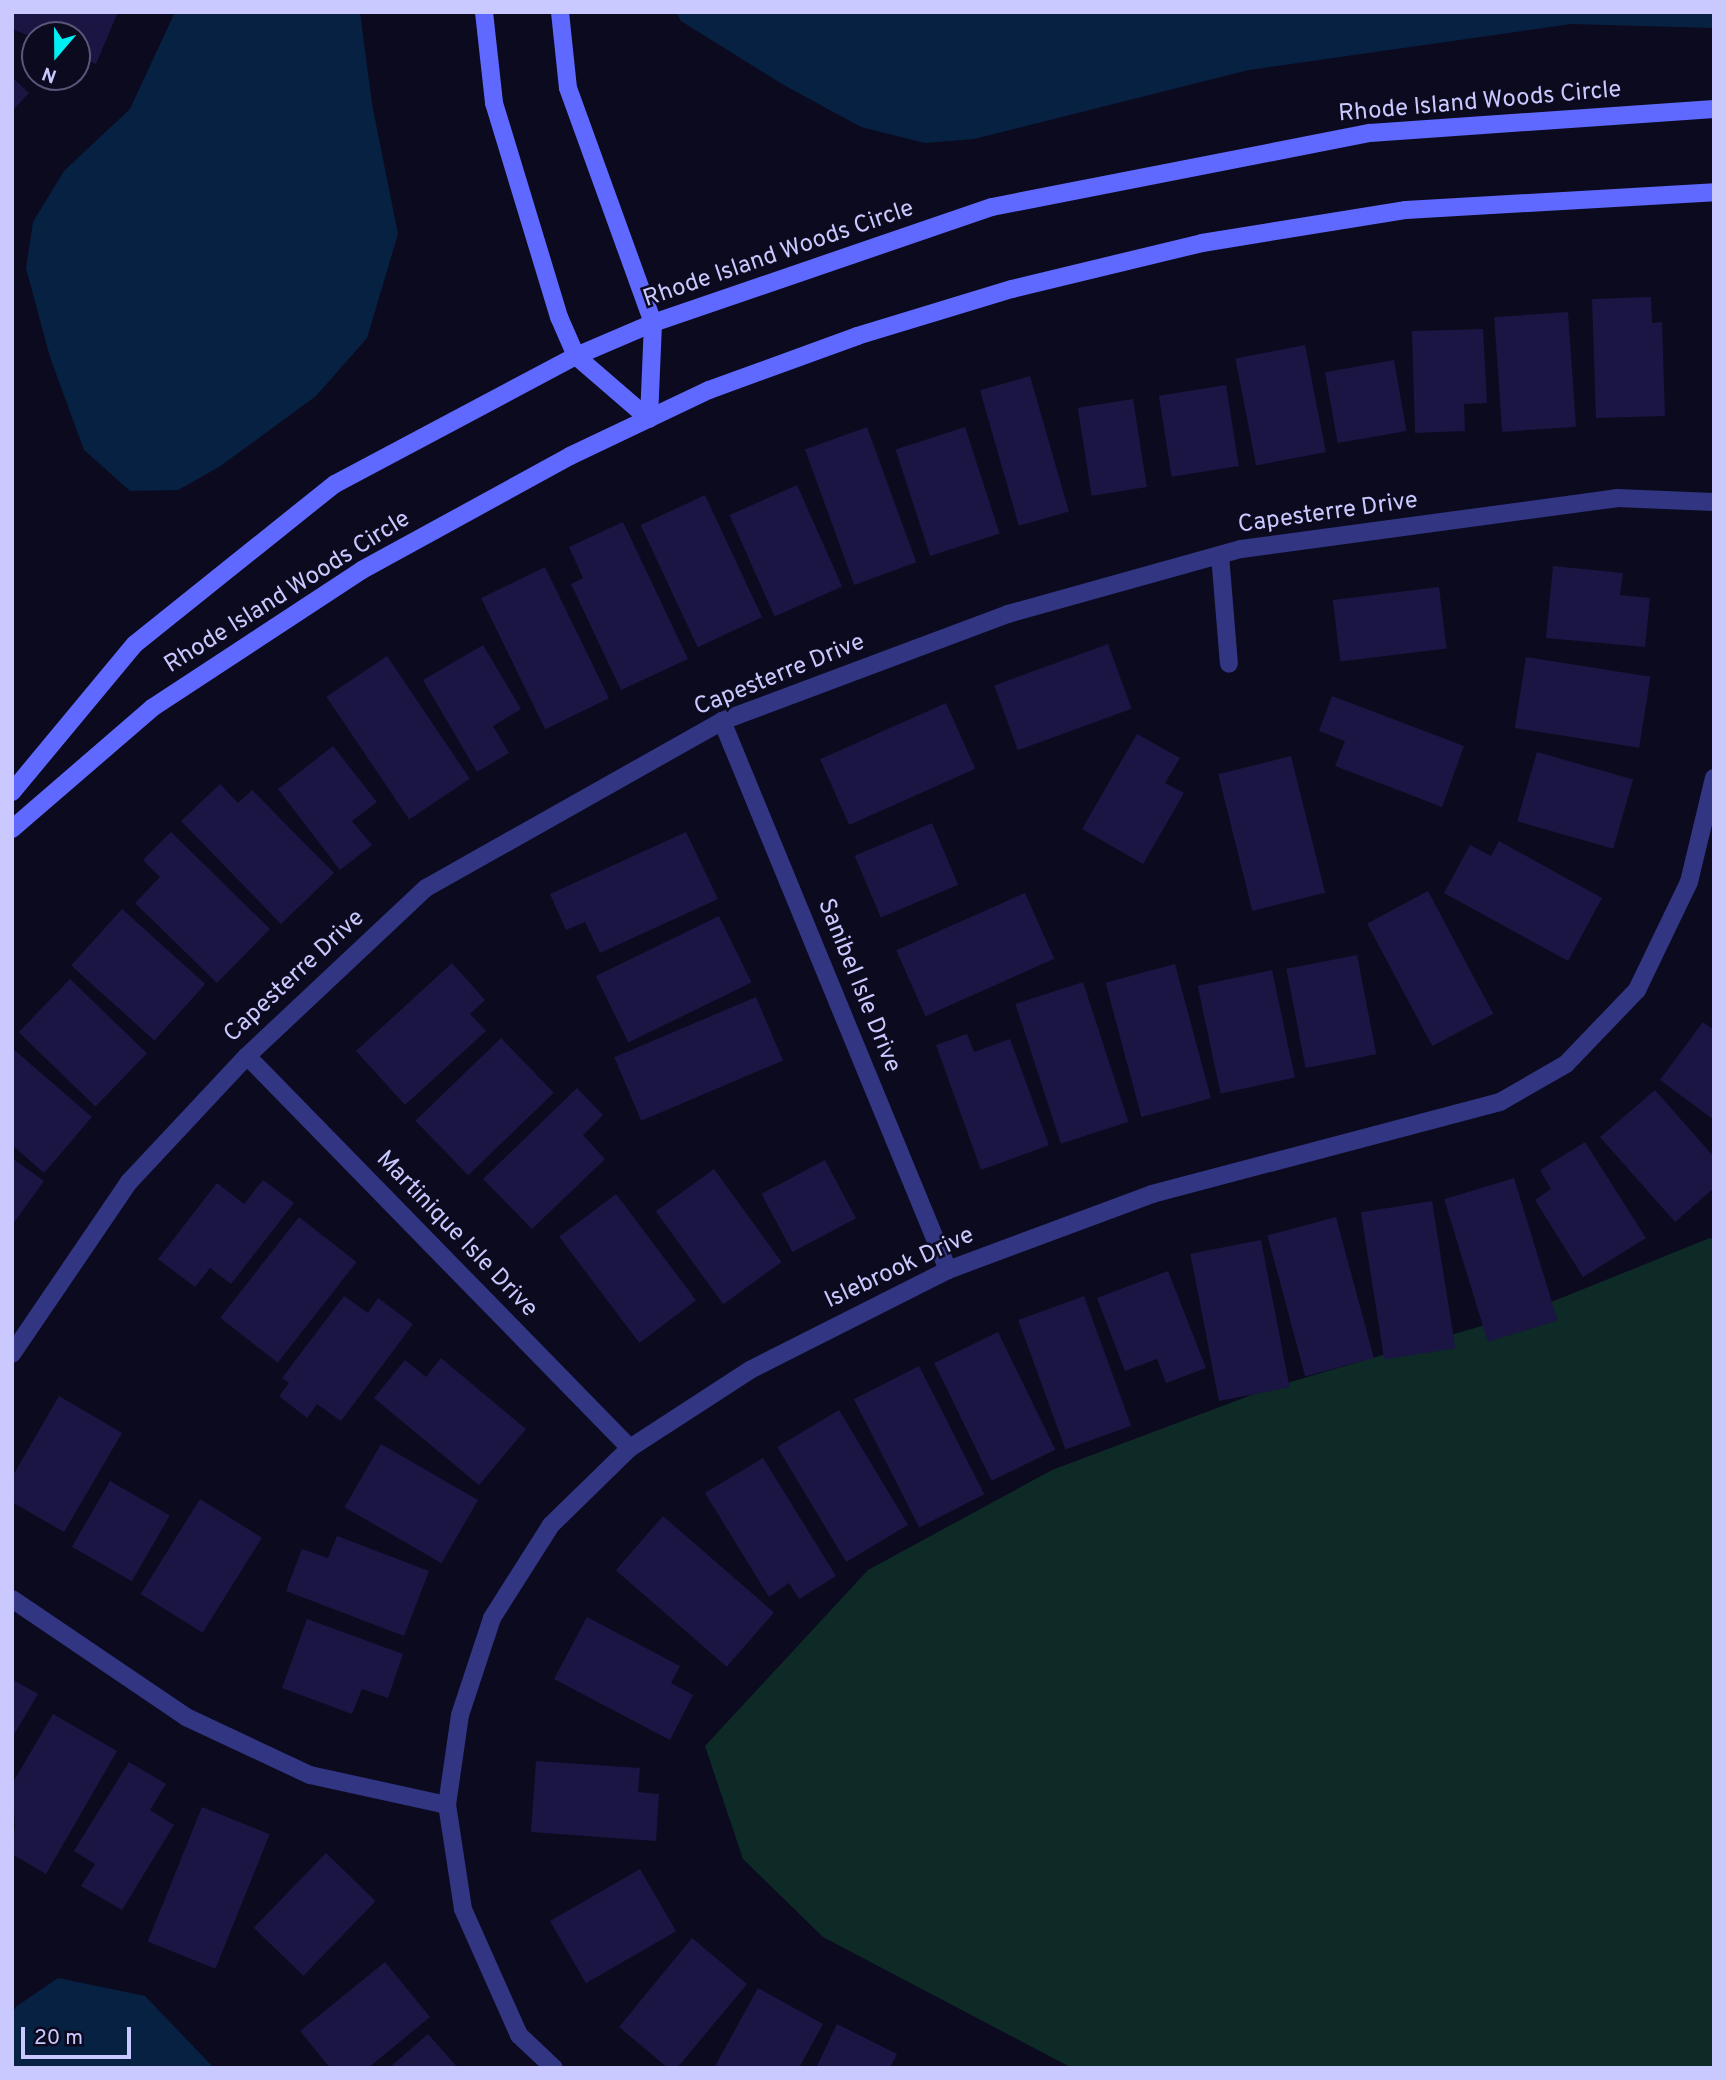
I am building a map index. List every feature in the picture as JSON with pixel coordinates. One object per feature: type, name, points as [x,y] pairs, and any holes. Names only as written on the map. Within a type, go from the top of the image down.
[{"type":"street","points":[[484,12],[494,103],[559,317],[576,356],[649,419]]},
{"type":"street","points":[[560,12],[568,88],[653,323],[649,419]]},
{"type":"street","name":"Rhode Island Woods Circle","points":[[12,792],[135,644],[335,484],[576,356],[653,323],[1005,204],[1370,133],[1713,113]]},
{"type":"street","name":"Rhode Island Woods Circle","points":[[12,829],[152,708],[362,570],[570,456],[709,390],[858,336],[1012,289],[1202,243],[1406,209],[1714,192]]},
{"type":"street","name":"Capesterre Drive","points":[[12,1353],[129,1182],[247,1056],[426,888],[722,721],[1008,614],[1254,547],[1617,498],[1714,502]]},
{"type":"street","points":[[1220,555],[1229,664]]},
{"type":"street","name":"Sanibel Isle Drive","points":[[722,721],[948,1270]]},
{"type":"street","name":"Islebrook Drive","points":[[554,2068],[519,2035],[463,1909],[447,1805],[460,1714],[492,1618],[551,1525],[630,1448],[750,1370],[948,1270],[1152,1194],[1500,1102],[1566,1065],[1637,990],[1689,882],[1714,778]]},
{"type":"street","name":"Martinique Isle Drive","points":[[247,1056],[630,1448]]},
{"type":"street","points":[[12,1599],[186,1717],[310,1774],[447,1805]]},
{"type":"green space","points":[[1710,1238],[1714,1239],[1714,2068],[1072,2068],[823,1937],[743,1859],[705,1746],[868,1570],[1052,1470],[1270,1388],[1519,1315]]},
{"type":"water","points":[[175,12],[360,12],[372,104],[398,234],[367,338],[316,396],[219,467],[178,490],[130,491],[84,450],[50,357],[26,268],[33,222],[64,171],[130,109]]},
{"type":"water","points":[[676,12],[1714,12],[1714,28],[1571,24],[1249,70],[974,139],[925,143],[861,127],[782,84],[681,21]]},
{"type":"water","points":[[58,1978],[145,1996],[214,2068],[12,2068],[12,2013],[17,2006]]},
{"type":"building","points":[[12,12],[118,12],[96,64],[91,62],[91,21],[21,21],[21,33],[12,29]]},
{"type":"building","points":[[12,77],[21,85],[21,91],[29,93],[12,111]]},
{"type":"building","points":[[1651,297],[1652,323],[1662,322],[1665,416],[1596,418],[1592,299]]},
{"type":"building","points":[[1568,312],[1576,427],[1502,432],[1494,317]]},
{"type":"building","points":[[1483,329],[1487,403],[1464,404],[1465,431],[1415,433],[1412,331]]},
{"type":"building","points":[[1305,345],[1326,452],[1256,466],[1235,359]]},
{"type":"building","points":[[1394,360],[1407,431],[1338,443],[1325,372]]},
{"type":"building","points":[[1030,376],[1069,512],[1019,526],[980,390]]},
{"type":"building","points":[[1226,385],[1239,466],[1172,477],[1159,396]]},
{"type":"building","points":[[1133,399],[1147,487],[1092,496],[1078,408]]},
{"type":"building","points":[[867,427],[916,562],[854,585],[805,450]]},
{"type":"building","points":[[965,427],[1000,534],[930,556],[896,450]]},
{"type":"building","points":[[797,485],[842,586],[775,617],[729,515]]},
{"type":"building","points":[[705,495],[762,617],[698,647],[641,525]]},
{"type":"building","points":[[623,522],[688,659],[621,690],[571,584],[583,578],[569,547]]},
{"type":"building","points":[[1553,566],[1623,573],[1620,595],[1650,598],[1645,647],[1546,638]]},
{"type":"building","points":[[545,567],[609,698],[545,729],[481,598]]},
{"type":"building","points":[[1439,587],[1447,649],[1340,662],[1333,600]]},
{"type":"building","points":[[1108,644],[1132,709],[1018,750],[994,685]]},
{"type":"building","points":[[483,645],[521,709],[493,726],[509,753],[477,772],[423,680]]},
{"type":"building","points":[[387,656],[470,779],[409,820],[326,697]]},
{"type":"building","points":[[1526,657],[1650,677],[1639,748],[1515,728]]},
{"type":"building","points":[[1332,696],[1464,746],[1442,807],[1335,766],[1345,741],[1319,731]]},
{"type":"building","points":[[946,703],[975,769],[849,825],[820,759]]},
{"type":"building","points":[[1137,734],[1180,758],[1165,783],[1184,793],[1143,864],[1082,829]]},
{"type":"building","points":[[333,746],[377,802],[352,821],[372,845],[340,870],[278,789]]},
{"type":"building","points":[[1537,752],[1633,780],[1613,849],[1517,821]]},
{"type":"building","points":[[1291,756],[1325,893],[1252,911],[1218,774]]},
{"type":"building","points":[[220,784],[238,803],[252,790],[334,873],[281,924],[181,821]]},
{"type":"building","points":[[932,823],[958,885],[881,917],[855,856]]},
{"type":"building","points":[[171,832],[270,929],[217,983],[135,903],[160,877],[143,860]]},
{"type":"building","points":[[686,832],[718,899],[600,953],[585,922],[566,930],[550,894]]},
{"type":"building","points":[[1499,841],[1602,898],[1568,961],[1444,893],[1470,845],[1491,856]]},
{"type":"building","points":[[1428,891],[1493,1014],[1432,1046],[1367,923]]},
{"type":"building","points":[[1025,893],[1054,959],[925,1016],[896,950]]},
{"type":"building","points":[[122,909],[205,984],[154,1040],[71,965]]},
{"type":"building","points":[[719,916],[751,983],[628,1043],[596,976]]},
{"type":"building","points":[[1357,955],[1376,1054],[1306,1068],[1286,969]]},
{"type":"building","points":[[452,963],[485,1000],[470,1014],[486,1031],[405,1105],[356,1051]]},
{"type":"building","points":[[1175,964],[1211,1098],[1141,1117],[1105,983]]},
{"type":"building","points":[[1272,970],[1295,1078],[1221,1093],[1198,986]]},
{"type":"building","points":[[70,979],[147,1053],[96,1107],[19,1032]]},
{"type":"building","points":[[1083,982],[1128,1122],[1061,1144],[1015,1004]]},
{"type":"building","points":[[756,997],[783,1061],[641,1121],[614,1057]]},
{"type":"building","points":[[1703,1022],[1714,1030],[1714,1120],[1660,1080]]},
{"type":"building","points":[[967,1034],[974,1052],[1010,1039],[1049,1145],[981,1170],[936,1045]]},
{"type":"building","points":[[501,1038],[554,1093],[468,1175],[415,1121]]},
{"type":"building","points":[[12,1048],[92,1117],[44,1173],[12,1145]]},
{"type":"building","points":[[577,1088],[603,1115],[583,1135],[605,1159],[532,1229],[483,1179]]},
{"type":"building","points":[[1655,1090],[1714,1157],[1714,1188],[1675,1222],[1600,1137]]},
{"type":"building","points":[[1585,1142],[1646,1238],[1583,1277],[1535,1200],[1551,1189],[1540,1170]]},
{"type":"building","points":[[12,1158],[44,1181],[12,1225]]},
{"type":"building","points":[[825,1160],[856,1218],[792,1252],[761,1194]]},
{"type":"building","points":[[714,1169],[782,1262],[723,1304],[656,1211]]},
{"type":"building","points":[[1514,1178],[1558,1320],[1488,1342],[1444,1199]]},
{"type":"building","points":[[263,1180],[294,1203],[231,1284],[210,1268],[195,1287],[158,1259],[217,1183],[244,1204]]},
{"type":"building","points":[[616,1194],[696,1300],[639,1343],[559,1237]]},
{"type":"building","points":[[1432,1201],[1455,1348],[1384,1359],[1361,1212]]},
{"type":"building","points":[[299,1217],[357,1262],[278,1363],[220,1318]]},
{"type":"building","points":[[1336,1217],[1374,1358],[1305,1376],[1267,1235]]},
{"type":"building","points":[[1261,1240],[1290,1387],[1219,1401],[1190,1254]]},
{"type":"building","points":[[1168,1271],[1206,1368],[1166,1383],[1157,1359],[1125,1371],[1097,1298]]},
{"type":"building","points":[[344,1296],[368,1313],[378,1298],[413,1324],[341,1421],[317,1404],[307,1418],[279,1396],[289,1383],[282,1378]]},
{"type":"building","points":[[1084,1296],[1131,1426],[1065,1450],[1018,1320]]},
{"type":"building","points":[[998,1332],[1055,1450],[992,1481],[934,1363]]},
{"type":"building","points":[[441,1358],[526,1429],[479,1485],[374,1398],[405,1360],[426,1377]]},
{"type":"building","points":[[919,1366],[984,1494],[919,1527],[854,1399]]},
{"type":"building","points":[[59,1396],[122,1433],[64,1532],[12,1502],[12,1477]]},
{"type":"building","points":[[839,1410],[908,1525],[846,1562],[777,1447]]},
{"type":"building","points":[[381,1444],[478,1500],[441,1563],[344,1507]]},
{"type":"building","points":[[763,1458],[836,1576],[799,1599],[789,1583],[769,1597],[705,1493]]},
{"type":"building","points":[[110,1481],[170,1516],[132,1581],[72,1547]]},
{"type":"building","points":[[200,1499],[262,1538],[203,1633],[141,1594]]},
{"type":"building","points":[[663,1516],[774,1612],[727,1667],[616,1570]]},
{"type":"building","points":[[337,1536],[429,1571],[404,1636],[286,1591],[302,1549],[328,1558]]},
{"type":"building","points":[[587,1617],[680,1666],[671,1683],[693,1695],[670,1740],[554,1679]]},
{"type":"building","points":[[307,1619],[403,1654],[388,1698],[362,1689],[352,1714],[282,1688]]},
{"type":"building","points":[[12,1679],[38,1694],[12,1738]]},
{"type":"building","points":[[53,1714],[117,1751],[46,1874],[12,1854],[15,1826],[12,1784]]},
{"type":"building","points":[[536,1761],[640,1768],[638,1792],[659,1794],[656,1841],[531,1832]]},
{"type":"building","points":[[129,1762],[166,1784],[150,1810],[174,1825],[122,1910],[81,1886],[95,1864],[74,1851]]},
{"type":"building","points":[[202,1807],[270,1834],[215,1969],[148,1941]]},
{"type":"building","points":[[326,1853],[376,1901],[303,1976],[254,1928]]},
{"type":"building","points":[[640,1869],[676,1931],[586,1983],[550,1921]]},
{"type":"building","points":[[692,1938],[747,1984],[677,2068],[668,2068],[619,2027]]},
{"type":"building","points":[[385,1962],[430,2017],[368,2068],[330,2068],[300,2031]]},
{"type":"building","points":[[758,1988],[823,2024],[799,2068],[714,2068]]},
{"type":"building","points":[[837,2024],[897,2054],[890,2068],[816,2068]]},
{"type":"building","points":[[428,2034],[458,2068],[389,2068]]}]
